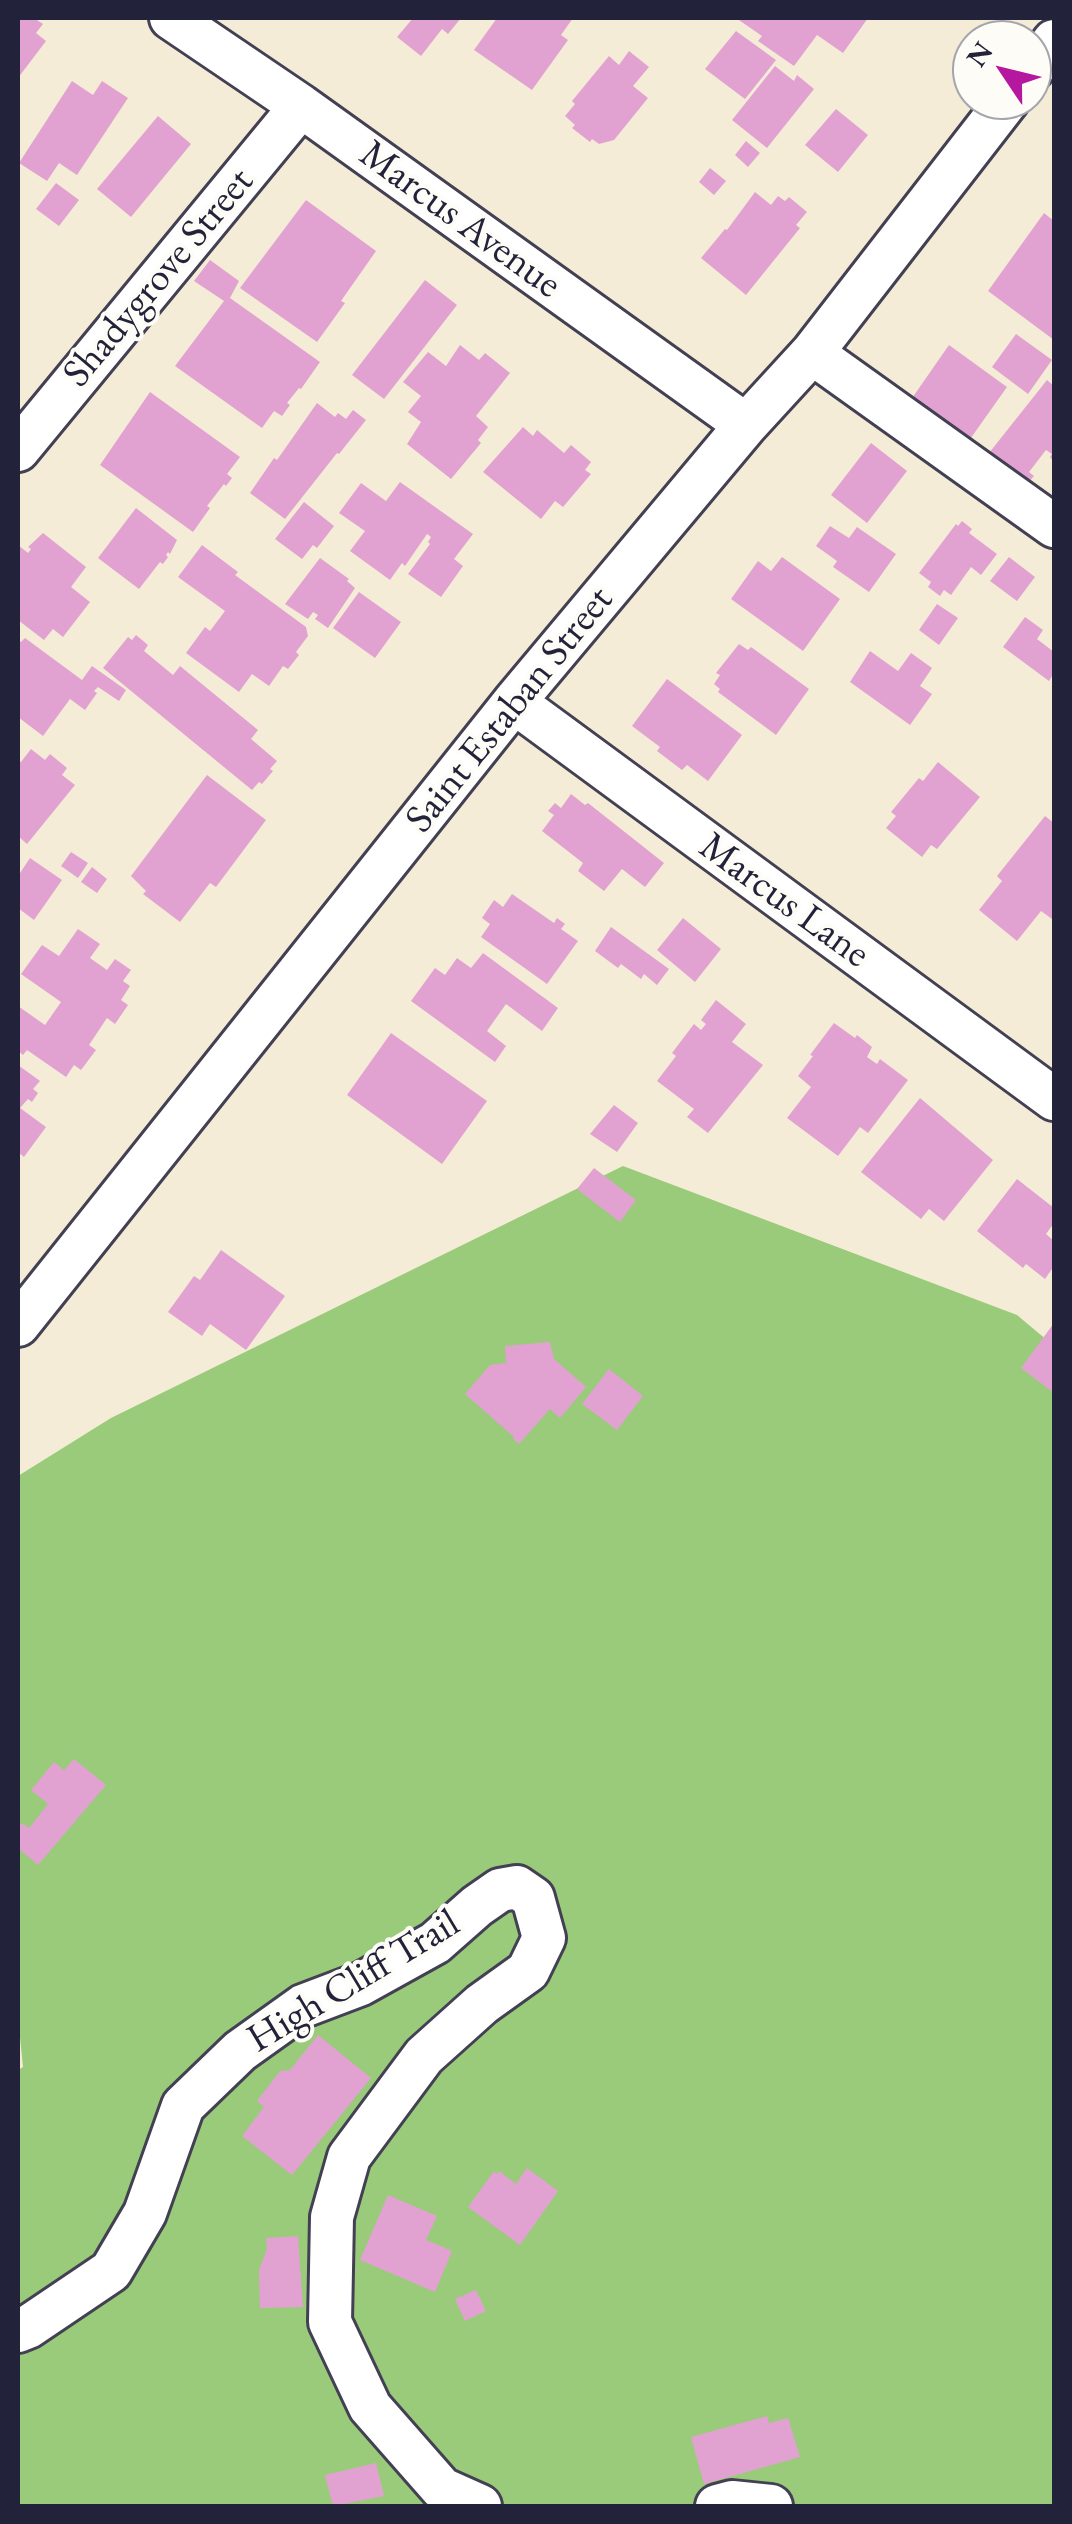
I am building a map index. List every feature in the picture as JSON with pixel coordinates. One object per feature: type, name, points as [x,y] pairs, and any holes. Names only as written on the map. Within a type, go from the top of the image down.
[{"type":"street","name":"Marcus Avenue","points":[[171,18],[301,106],[746,426]]},
{"type":"street","name":"Shadygrove Street","points":[[18,450],[301,106]]},
{"type":"street","name":"Saint Estaban Street","points":[[18,1324],[514,702],[812,353],[993,120]]},
{"type":"street","points":[[812,353],[1054,526]]},
{"type":"street","name":"Marcus Lane","points":[[514,702],[1054,1099]]},
{"type":"street","name":"High Cliff Trail","points":[[18,2331],[110,2271],[145,2213],[183,2106],[240,2051],[302,2006],[361,1984],[435,1943],[500,1890],[517,1887],[533,1898],[544,1938],[528,1970],[482,2004],[424,2056],[349,2157],[332,2216],[330,2322],[370,2407],[442,2489],[480,2506]]},
{"type":"street","points":[[716,2506],[732,2502],[770,2506]]},
{"type":"green space","points":[[623,1166],[1017,1315],[1054,1346],[1054,2506],[18,2506],[18,2070],[23,2067],[18,2017],[18,1476],[111,1418]]},
{"type":"building","points":[[18,18],[34,18],[43,24],[36,33],[46,41],[18,78]]},
{"type":"building","points":[[413,18],[461,18],[448,34],[442,29],[421,56],[397,37]]},
{"type":"building","points":[[497,18],[573,18],[561,35],[568,40],[532,90],[474,50]]},
{"type":"building","points":[[736,18],[868,18],[843,53],[817,35],[794,66],[758,41],[762,36]]},
{"type":"building","points":[[736,31],[776,60],[745,99],[705,69]]},
{"type":"building","points":[[629,51],[649,67],[633,86],[648,98],[614,140],[590,142],[572,128],[575,125],[565,116],[575,104],[572,101],[609,56],[619,65]]},
{"type":"building","points":[[775,66],[794,81],[797,75],[814,89],[767,148],[732,120]]},
{"type":"building","points":[[72,81],[93,95],[102,81],[128,98],[77,175],[59,163],[47,181],[19,163]]},
{"type":"building","points":[[836,109],[868,135],[838,172],[805,145]]},
{"type":"building","points":[[158,116],[191,144],[131,217],[97,189]]},
{"type":"building","points":[[746,141],[760,153],[748,167],[735,155]]},
{"type":"building","points":[[710,168],[726,181],[714,195],[699,182]]},
{"type":"building","points":[[56,183],[79,200],[59,226],[36,209]]},
{"type":"building","points":[[755,192],[771,205],[778,196],[785,201],[789,197],[807,212],[796,225],[800,228],[746,295],[701,258]]},
{"type":"building","points":[[306,200],[376,251],[317,342],[240,288]]},
{"type":"building","points":[[1044,213],[1054,221],[1054,340],[988,291]]},
{"type":"building","points":[[210,260],[239,281],[230,298],[320,362],[287,403],[290,405],[282,416],[274,411],[262,428],[175,366],[224,301],[194,281]]},
{"type":"building","points":[[425,280],[457,305],[384,399],[352,375]]},
{"type":"building","points":[[1016,334],[1052,360],[1028,394],[992,367]]},
{"type":"building","points":[[460,345],[479,360],[485,353],[510,373],[476,416],[488,427],[478,440],[481,443],[451,479],[407,444],[421,422],[408,412],[421,396],[403,382],[428,352],[446,366]]},
{"type":"building","points":[[949,345],[1007,387],[968,442],[910,401]]},
{"type":"building","points":[[1047,380],[1054,386],[1054,462],[1046,450],[1029,472],[1034,476],[1027,484],[989,453]]},
{"type":"building","points":[[150,392],[240,457],[227,474],[232,478],[207,506],[210,508],[193,532],[100,465]]},
{"type":"building","points":[[317,403],[335,417],[338,413],[346,419],[353,410],[366,420],[285,519],[250,493]]},
{"type":"building","points":[[523,427],[533,436],[537,430],[564,453],[571,445],[591,462],[585,470],[591,474],[563,507],[555,501],[541,519],[483,472]]},
{"type":"building","points":[[871,443],[907,471],[867,523],[831,495]]},
{"type":"building","points":[[400,482],[473,534],[454,559],[463,566],[441,597],[408,574],[430,544],[427,534],[390,580],[350,551],[365,531],[339,513],[361,483],[386,501]]},
{"type":"building","points":[[304,502],[334,526],[317,548],[313,545],[302,559],[275,539]]},
{"type":"building","points":[[136,508],[177,540],[163,564],[160,562],[139,589],[98,558]]},
{"type":"building","points":[[962,521],[972,529],[969,533],[997,554],[981,575],[971,567],[951,595],[944,590],[940,596],[919,573]]},
{"type":"building","points":[[830,526],[849,538],[857,527],[896,554],[869,592],[833,567],[837,561],[816,546]]},
{"type":"building","points":[[43,533],[86,567],[71,587],[90,602],[63,637],[53,629],[44,640],[18,620],[18,545],[28,553],[28,547]]},
{"type":"building","points":[[202,545],[238,572],[235,575],[306,627],[308,636],[296,652],[299,655],[288,669],[283,666],[269,686],[252,674],[239,692],[186,653],[205,627],[210,631],[225,611],[178,577]]},
{"type":"building","points":[[782,557],[840,599],[803,651],[731,599],[758,561],[771,571]]},
{"type":"building","points":[[1009,557],[1035,577],[1017,601],[990,581]]},
{"type":"building","points":[[320,558],[355,588],[328,628],[315,619],[318,615],[313,612],[308,619],[285,604]]},
{"type":"building","points":[[359,592],[401,622],[375,658],[333,628]]},
{"type":"building","points":[[937,604],[958,618],[939,645],[919,630]]},
{"type":"building","points":[[1025,617],[1043,630],[1037,639],[1054,652],[1054,673],[1049,681],[1003,647]]},
{"type":"building","points":[[136,635],[148,645],[144,651],[173,675],[180,666],[258,730],[251,739],[277,761],[262,784],[259,782],[252,790],[103,668],[128,637],[132,640]]},
{"type":"building","points":[[25,638],[82,680],[92,666],[126,690],[119,701],[98,687],[85,710],[70,699],[43,736],[18,717],[18,639],[21,642]]},
{"type":"building","points":[[739,644],[748,650],[751,647],[809,689],[776,735],[718,692],[720,689],[714,684],[720,675],[716,673]]},
{"type":"building","points":[[870,651],[898,671],[911,653],[932,668],[920,686],[932,694],[910,725],[850,682]]},
{"type":"building","points":[[667,679],[742,735],[708,781],[687,765],[682,770],[632,726]]},
{"type":"building","points":[[31,749],[45,760],[50,754],[67,768],[62,775],[75,785],[27,844],[18,836],[18,760],[21,762]]},
{"type":"building","points":[[938,762],[980,797],[937,849],[931,845],[922,857],[886,828],[896,816],[891,812]]},
{"type":"building","points":[[207,775],[266,820],[216,887],[210,883],[180,922],[143,894],[146,891],[131,876]]},
{"type":"building","points":[[571,794],[664,863],[645,887],[622,869],[604,891],[578,871],[583,863],[542,831],[554,815],[548,811],[555,803],[561,808]]},
{"type":"building","points":[[1045,816],[1054,823],[1054,916],[1052,919],[1041,911],[1017,941],[979,910],[1002,881],[997,876]]},
{"type":"building","points":[[71,852],[88,863],[78,878],[61,866]]},
{"type":"building","points":[[30,858],[62,880],[34,920],[18,908],[18,876]]},
{"type":"building","points":[[92,867],[107,879],[97,893],[81,882]]},
{"type":"building","points":[[512,894],[554,923],[557,918],[565,924],[561,929],[578,941],[547,984],[481,937],[490,924],[482,918],[494,900],[503,907]]},
{"type":"building","points":[[683,918],[721,949],[695,982],[657,950]]},
{"type":"building","points":[[611,927],[669,969],[657,985],[644,974],[641,979],[621,964],[618,968],[595,951]]},
{"type":"building","points":[[78,929],[100,944],[90,958],[107,970],[115,959],[131,970],[123,981],[130,986],[121,1000],[128,1005],[115,1024],[107,1018],[89,1045],[96,1050],[81,1070],[74,1065],[66,1077],[27,1050],[23,1055],[18,1051],[18,1006],[45,1025],[61,1002],[21,974],[42,945],[59,956]]},
{"type":"building","points":[[483,953],[558,1008],[542,1031],[506,1004],[487,1031],[506,1046],[495,1062],[411,1001],[435,968],[445,975],[457,958],[471,968]]},
{"type":"building","points":[[716,1000],[746,1024],[732,1042],[763,1065],[708,1133],[687,1117],[694,1109],[657,1081],[694,1024],[701,1030],[706,1024],[701,1020]]},
{"type":"building","points":[[834,1023],[872,1047],[867,1057],[877,1064],[880,1059],[908,1080],[868,1133],[860,1127],[838,1156],[787,1118],[811,1087],[798,1076]]},
{"type":"building","points":[[391,1033],[487,1101],[442,1164],[347,1095]]},
{"type":"building","points":[[18,1065],[40,1081],[33,1089],[38,1093],[32,1102],[28,1099],[20,1108],[46,1127],[24,1157],[18,1152]]},
{"type":"building","points":[[920,1098],[993,1160],[944,1221],[929,1209],[921,1219],[861,1172]]},
{"type":"building","points":[[614,1105],[638,1123],[617,1152],[590,1134]]},
{"type":"building","points":[[594,1168],[636,1200],[620,1222],[577,1189]]},
{"type":"building","points":[[1017,1179],[1054,1208],[1054,1223],[1046,1234],[1054,1241],[1054,1266],[1045,1279],[1026,1264],[1023,1268],[977,1231]]},
{"type":"building","points":[[221,1250],[285,1296],[246,1350],[210,1324],[202,1336],[168,1312],[194,1276],[200,1280]]},
{"type":"building","points":[[1054,1323],[1054,1393],[1021,1368]]},
{"type":"building","points":[[550,1342],[554,1359],[586,1387],[560,1418],[550,1409],[519,1444],[465,1394],[490,1365],[506,1363],[505,1346]]},
{"type":"building","points":[[609,1369],[643,1396],[617,1430],[582,1404]]},
{"type":"building","points":[[74,1759],[106,1785],[38,1865],[18,1848],[18,1828],[22,1823],[29,1828],[48,1804],[31,1790],[54,1762],[64,1770]]},
{"type":"building","points":[[318,2035],[371,2078],[292,2175],[242,2136],[264,2107],[257,2101],[280,2071],[290,2070]]},
{"type":"building","points":[[527,2168],[558,2191],[520,2245],[468,2207],[494,2171],[516,2184]]},
{"type":"building","points":[[388,2195],[437,2216],[426,2240],[452,2251],[435,2292],[360,2260]]},
{"type":"building","points":[[298,2236],[303,2307],[260,2308],[259,2270],[267,2249],[266,2238]]},
{"type":"building","points":[[476,2290],[486,2311],[465,2321],[455,2299]]},
{"type":"building","points":[[767,2416],[769,2423],[788,2418],[800,2457],[704,2484],[691,2437]]},
{"type":"building","points":[[376,2463],[384,2496],[333,2506],[325,2475]]}]
